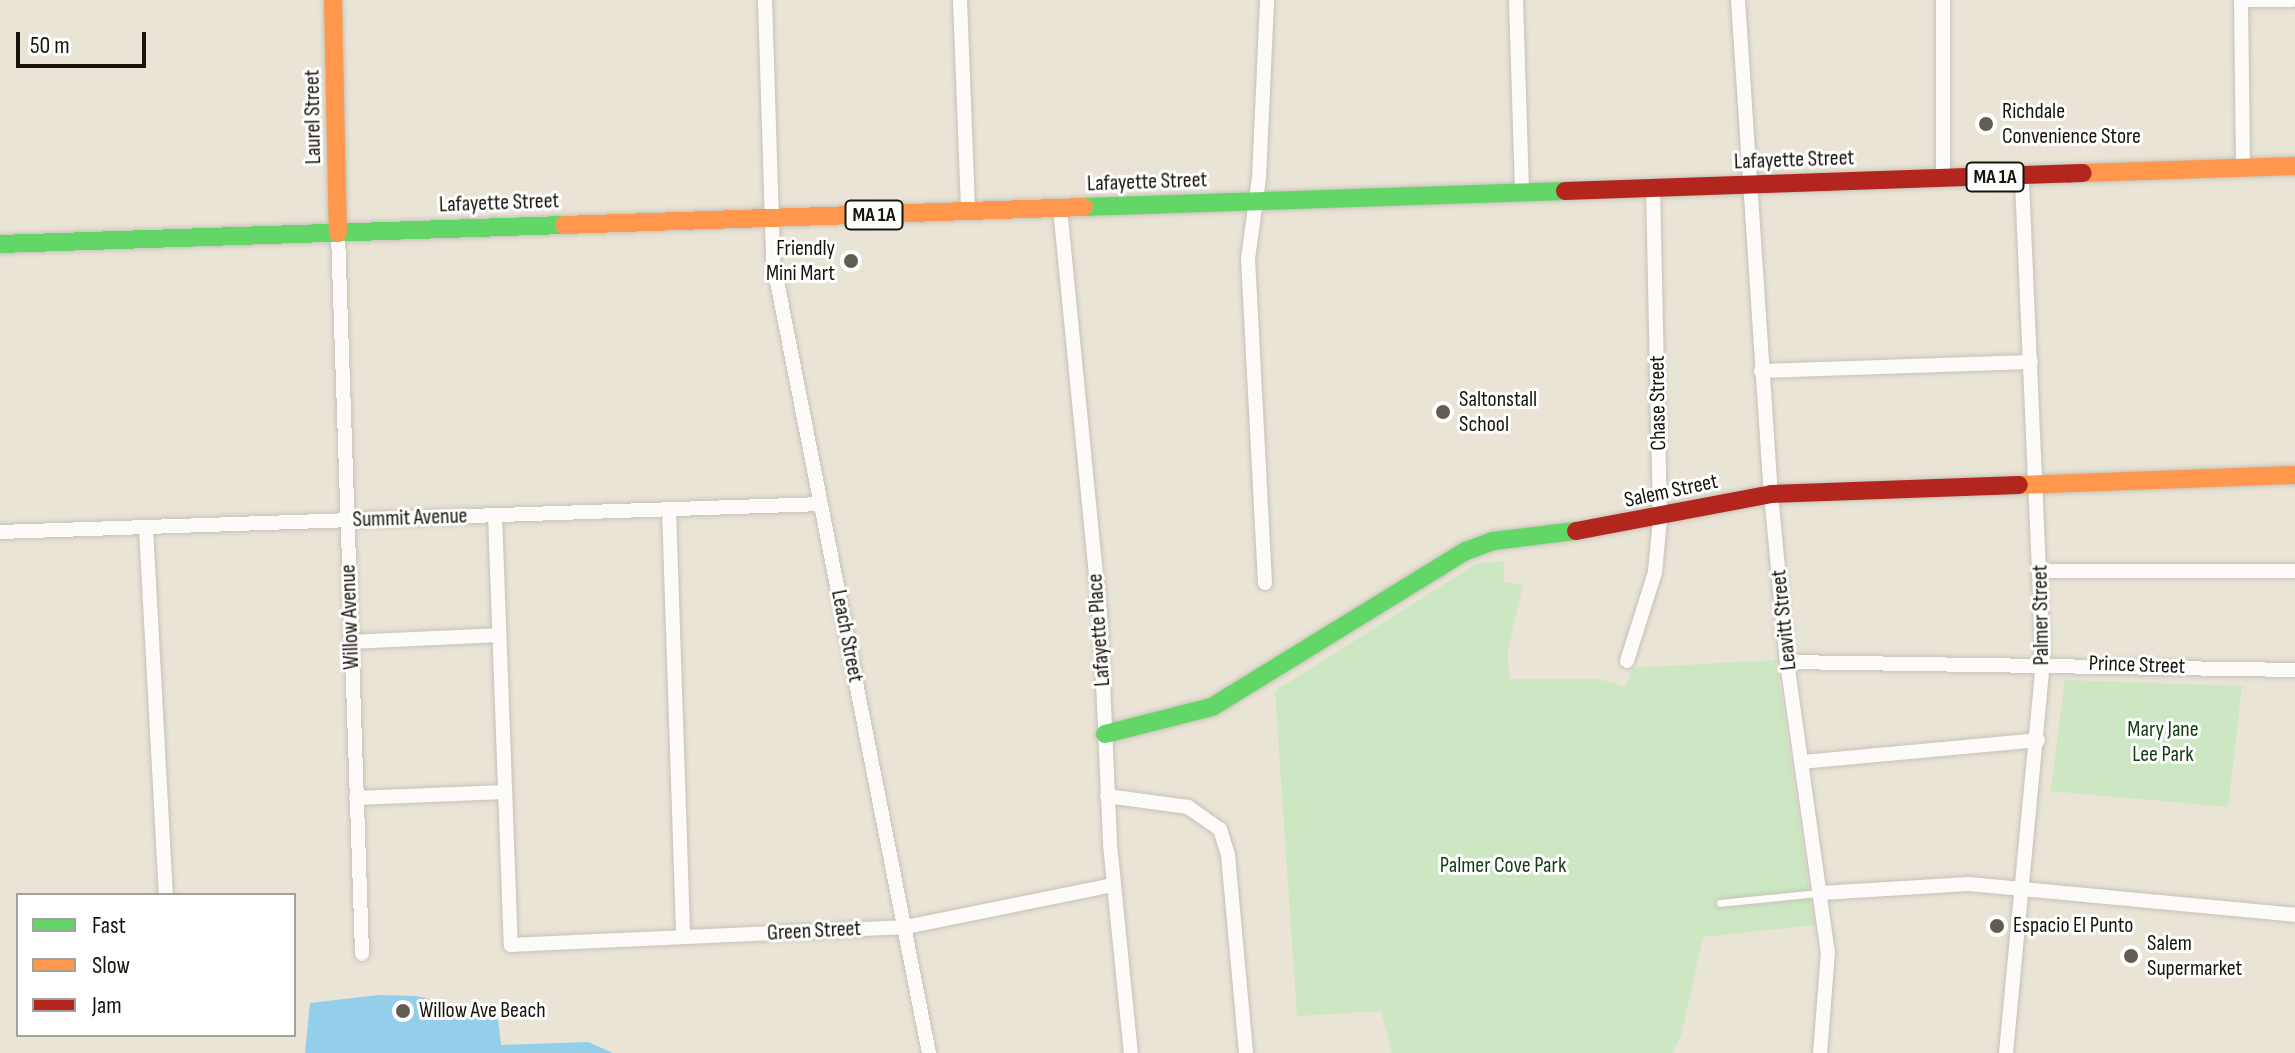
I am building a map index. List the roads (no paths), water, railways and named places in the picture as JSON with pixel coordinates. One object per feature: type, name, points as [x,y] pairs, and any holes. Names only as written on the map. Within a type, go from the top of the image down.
[{"type":"main road","name":"Laurel Street","points":[[333,0],[338,233]]},
{"type":"main road","name":"Lafayette Street","points":[[0,244],[2295,166]]},
{"type":"main road","name":"Salem Street","points":[[1105,734],[1212,707],[1479,546],[1519,535],[1660,519],[1771,494],[2295,475]]},
{"type":"street","name":"Leach Street","points":[[765,0],[773,261],[929,1053]]},
{"type":"street","points":[[960,0],[968,211]]},
{"type":"street","points":[[1265,583],[1248,259],[1267,0]]},
{"type":"street","points":[[1516,0],[1522,193]]},
{"type":"street","name":"Leavitt Street","points":[[1738,0],[1771,494],[1787,662],[1821,893],[1828,985],[1820,1053]]},
{"type":"street","points":[[1943,0],[1943,179]]},
{"type":"street","points":[[2241,0],[2243,166]]},
{"type":"street","points":[[2249,0],[2292,0]]},
{"type":"street","name":"Palmer Street","points":[[2006,1053],[2038,740],[2042,662],[2022,176]]},
{"type":"street","name":"Chase Street","points":[[1627,661],[1655,572],[1660,519],[1653,188]]},
{"type":"street","name":"Lafayette Place","points":[[1060,208],[1100,613],[1113,885],[1131,1053]]},
{"type":"street","name":"Willow Avenue","points":[[338,233],[362,954]]},
{"type":"street","points":[[1761,371],[2031,362]]},
{"type":"street","name":"Summit Avenue","points":[[0,532],[821,504]]},
{"type":"street","points":[[669,509],[683,937]]},
{"type":"street","points":[[356,798],[505,792],[495,515]]},
{"type":"street","points":[[146,528],[166,893]]},
{"type":"street","points":[[2040,571],[2295,571]]},
{"type":"street","points":[[351,642],[499,635]]},
{"type":"street","name":"Prince Street","points":[[1787,662],[2042,662],[2295,670]]},
{"type":"street","points":[[1802,762],[2038,740]]},
{"type":"street","name":"Green Street","points":[[505,792],[511,945],[906,927],[1113,885]]},
{"type":"street","points":[[1107,796],[1188,807],[1220,829],[1228,855],[1246,1053]]},
{"type":"street","points":[[1821,893],[1929,884],[2023,887],[2295,915]]},
{"type":"lane","points":[[1720,903],[1821,893]]},
{"type":"water","points":[[379,995],[416,996],[478,1010],[498,1020],[501,1045],[588,1042],[613,1053],[305,1053],[310,1003]]},
{"type":"place","name":"Richdale Convenience Store","points":[[1986,124]]},
{"type":"place","name":"Friendly Mini Mart","points":[[851,261]]},
{"type":"place","name":"Saltonstall School","points":[[1443,412]]},
{"type":"place","name":"Espacio El Punto","points":[[1997,926]]},
{"type":"place","name":"Salem Supermarket","points":[[2131,956]]},
{"type":"place","name":"Willow Ave Beach","points":[[403,1011]]},
{"type":"park label","name":"Mary Jane Lee Park","points":[[2163,742]]},
{"type":"park label","name":"Palmer Cove Park","points":[[1503,866]]}]
